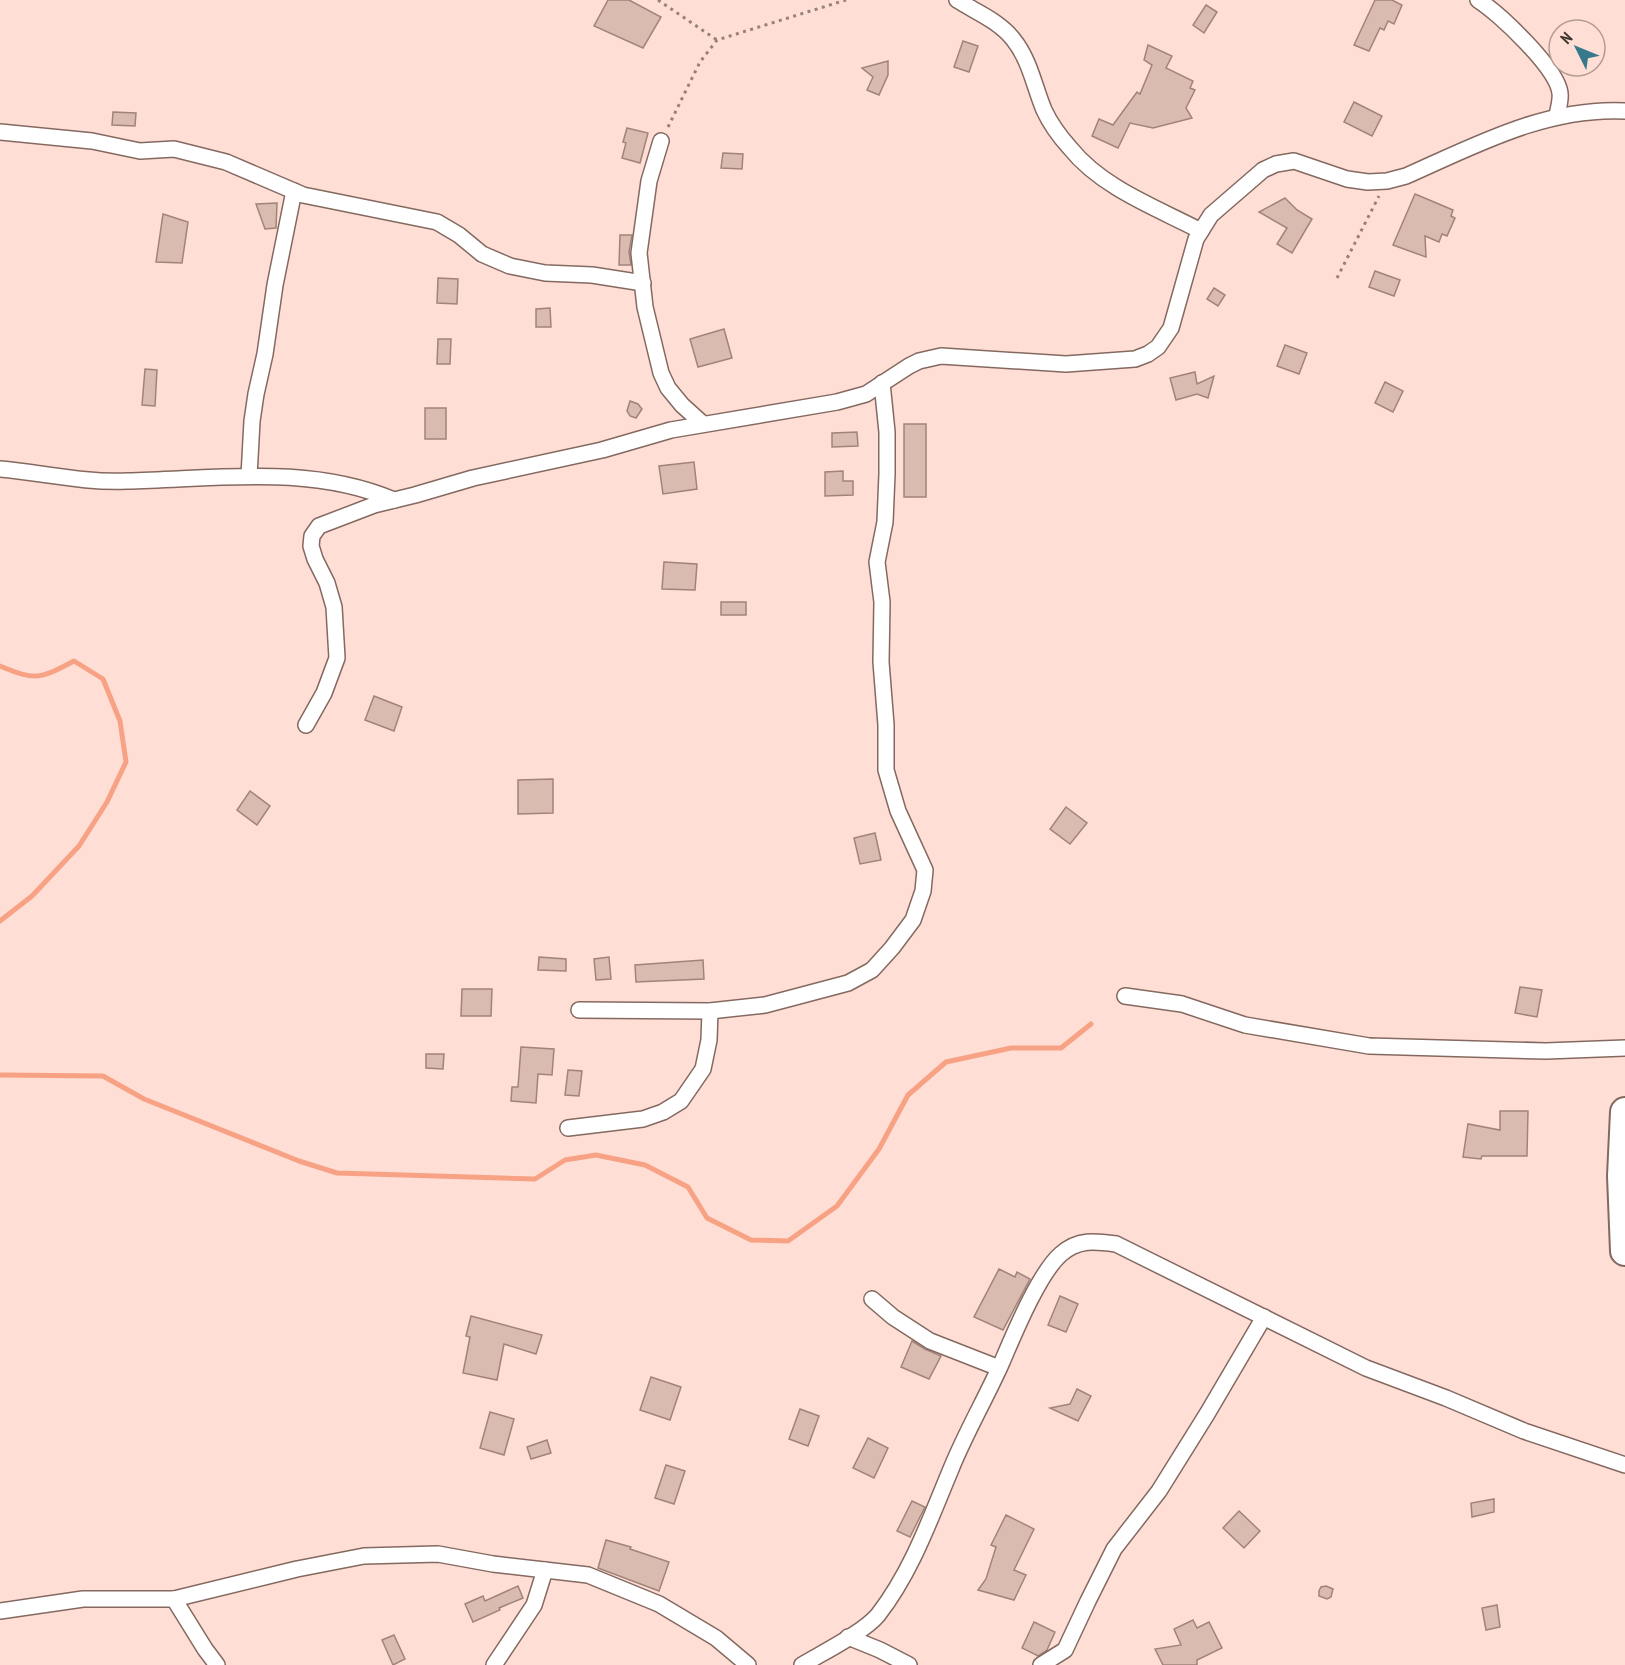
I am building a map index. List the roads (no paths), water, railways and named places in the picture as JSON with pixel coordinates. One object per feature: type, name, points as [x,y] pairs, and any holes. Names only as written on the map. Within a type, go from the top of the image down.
[{"type":"highway","points":[[1625,1112],[1622,1176],[1625,1251]]},
{"type":"street","points":[[957,0],[999,25],[1012,38],[1032,72],[1045,112],[1070,149],[1095,174],[1201,231]]},
{"type":"street","points":[[1478,0],[1517,34],[1547,65],[1560,92],[1557,116]]},
{"type":"street","points":[[306,725],[324,693],[337,658],[334,607],[327,583],[311,546],[312,536],[319,526],[394,500],[473,478],[592,452],[671,430],[837,402],[866,394],[919,361],[941,356],[1066,364],[1118,361],[1148,354],[1158,347],[1171,328],[1196,239],[1211,215],[1263,170],[1276,164],[1294,161],[1347,179],[1368,182],[1387,181],[1406,176],[1524,126],[1557,116],[1598,110],[1625,111]]},
{"type":"street","points":[[0,132],[92,141],[140,151],[174,149],[226,162],[303,195],[437,222],[459,235],[482,254],[510,266],[545,273],[592,275],[643,283]]},
{"type":"street","points":[[661,141],[649,181],[639,253],[645,307],[661,373],[668,388],[682,405],[704,424]]},
{"type":"street","points":[[249,476],[256,394],[294,191]]},
{"type":"street","points":[[579,1010],[710,1011],[765,1005],[848,983],[872,970],[913,920],[923,891],[925,870],[898,811],[886,770],[886,725],[881,662],[882,602],[877,562],[885,522],[887,474],[887,432],[882,383]]},
{"type":"street","points":[[0,469],[38,472],[89,481],[249,476],[316,478],[370,490],[394,500]]},
{"type":"street","points":[[1125,996],[1182,1004],[1245,1024],[1369,1046],[1546,1051],[1625,1048]]},
{"type":"street","points":[[568,1128],[643,1119],[663,1112],[681,1101],[703,1069],[710,1011]]},
{"type":"street","points":[[802,1665],[876,1617],[894,1591],[916,1551],[951,1467],[1016,1329],[1044,1276],[1060,1255],[1078,1243],[1092,1240],[1116,1244],[1366,1368],[1524,1431],[1625,1465]]},
{"type":"street","points":[[872,1299],[893,1317],[930,1341],[999,1368]]},
{"type":"street","points":[[1041,1665],[1065,1650],[1114,1549],[1159,1491],[1264,1317]]},
{"type":"street","points":[[0,1611],[83,1599],[174,1599],[297,1569],[364,1556],[438,1554],[494,1564],[588,1575],[659,1604],[716,1638],[748,1665]]},
{"type":"street","points":[[494,1665],[534,1605],[545,1570]]},
{"type":"street","points":[[174,1599],[217,1665]]},
{"type":"street","points":[[848,1637],[909,1665]]},
{"type":"waterway","points":[[0,666],[22,674],[38,676],[74,661],[103,679],[120,721],[126,762],[107,802],[79,846],[32,896],[0,921]]},
{"type":"waterway","points":[[0,1075],[103,1076],[144,1099],[299,1161],[337,1173],[535,1179],[565,1160],[596,1155],[645,1165],[688,1187],[707,1218],[751,1240],[788,1241],[837,1206],[879,1149],[908,1095],[946,1062],[1011,1048],[1061,1048],[1091,1024]]}]
